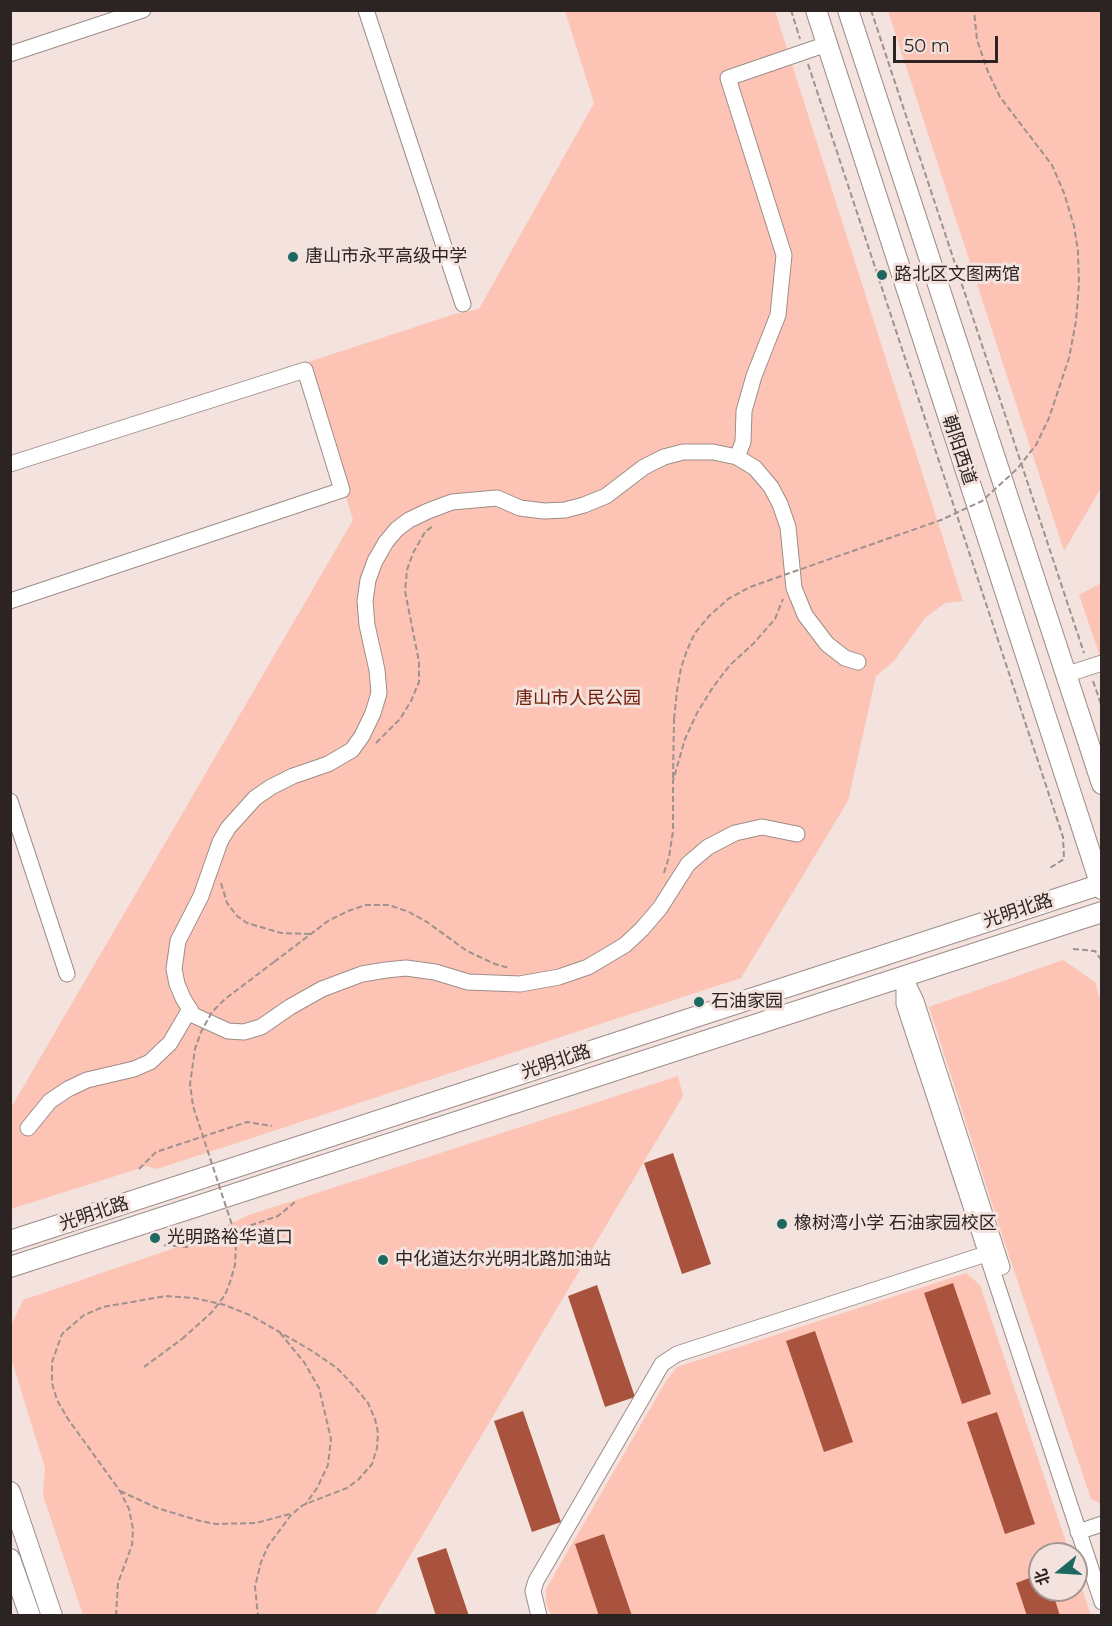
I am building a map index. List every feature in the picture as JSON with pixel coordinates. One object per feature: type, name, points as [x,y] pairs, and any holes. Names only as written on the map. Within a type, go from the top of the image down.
[{"type":"main road","name":"朝阳西道","points":[[816,10],[1101,886]]},
{"type":"main road","name":"朝阳西道","points":[[848,10],[1101,784]]},
{"type":"main road","name":"光明北路","points":[[10,1241],[1101,886]]},
{"type":"main road","name":"光明北路","points":[[10,1267],[904,978],[1101,912]]},
{"type":"main road","points":[[10,1492],[52,1616]]},
{"type":"main road","points":[[10,1558],[30,1616]]},
{"type":"street","points":[[10,54],[143,10]]},
{"type":"street","points":[[366,10],[463,304]]},
{"type":"street","points":[[737,457],[743,442],[744,411],[754,376],[778,315],[784,255],[728,78],[827,44]]},
{"type":"street","points":[[10,464],[305,370],[342,490],[10,601]]},
{"type":"street","points":[[797,834],[762,827],[735,833],[708,847],[688,864],[660,908],[625,945],[588,967],[559,977],[520,984],[468,982],[435,972],[406,968],[362,974],[322,989],[261,1027],[244,1032],[228,1031],[193,1015],[177,984],[174,969],[178,941],[201,896],[224,835],[237,816],[255,798],[271,787],[293,776],[328,764],[352,750],[362,736],[379,693],[377,670],[367,625],[365,601],[368,580],[375,561],[397,529],[428,511],[452,502],[497,498],[520,508],[544,511],[565,510],[606,496],[644,467],[664,457],[683,452],[713,452],[737,457],[755,468],[771,487],[780,504],[788,527],[794,588],[805,615],[827,644],[845,657],[858,662]]},
{"type":"street","points":[[1065,675],[1095,665]]},
{"type":"street","points":[[10,801],[67,974]]},
{"type":"street","points":[[904,978],[904,1004],[986,1254],[1089,1528],[1101,1602]]},
{"type":"street","points":[[904,978],[916,1000],[1101,1570]]},
{"type":"street","points":[[28,1128],[50,1101],[68,1089],[87,1080],[134,1069],[150,1062],[170,1043],[190,1009]]},
{"type":"street","points":[[539,1616],[533,1591],[536,1581],[662,1364],[678,1354],[986,1254]]},
{"type":"path","points":[[791,10],[1063,837],[1064,859],[1048,869]]},
{"type":"path","points":[[871,10],[1095,665],[1101,707]]},
{"type":"path","points":[[662,880],[673,831],[674,719],[681,668],[695,633],[728,599],[750,586],[941,520],[982,501],[1017,469],[1036,445],[1048,418],[1069,358],[1076,321],[1079,284],[1078,251],[1074,226],[1052,165],[1000,97],[988,72],[977,40],[974,10]]},
{"type":"path","points":[[374,745],[400,719],[419,682],[420,663],[405,591],[406,570],[425,532],[435,525]]},
{"type":"path","points":[[786,579],[787,568]]},
{"type":"path","points":[[673,781],[697,713],[730,665],[775,619],[786,591]]},
{"type":"path","points":[[219,876],[227,903],[237,916],[248,923],[281,933],[310,934]]},
{"type":"path","points":[[144,1367],[182,1339],[212,1312],[225,1295],[235,1264],[234,1232],[193,1106],[190,1084],[195,1049],[212,1012],[225,999],[328,921],[366,905],[389,905],[409,912],[467,951],[511,969]]},
{"type":"path","points":[[1073,949],[1095,951],[1101,961]]},
{"type":"path","points":[[139,1169],[156,1152],[247,1122],[272,1126]]},
{"type":"path","points":[[164,1245],[187,1247],[234,1232],[278,1216],[295,1202]]},
{"type":"path","points":[[116,1616],[118,1583],[132,1545],[133,1529],[129,1509],[120,1491],[57,1400],[52,1383],[51,1362],[62,1334],[84,1315],[103,1307],[166,1296],[225,1305],[252,1316],[312,1351],[337,1368],[368,1403],[375,1419],[378,1433],[377,1448],[372,1464],[358,1480],[347,1488],[303,1506],[291,1515],[268,1546],[261,1562],[255,1587],[258,1616]]},
{"type":"path","points":[[120,1491],[157,1508],[216,1524],[256,1523],[286,1516],[303,1507],[317,1488],[328,1465],[331,1439],[319,1388],[304,1362],[279,1332]]},
{"type":"green space","name":"唐山市人民公园","points":[[565,11],[775,11],[963,601],[945,603],[925,618],[894,661],[876,676],[848,801],[741,978],[157,1169],[147,1166],[11,1209],[11,1108],[353,520],[305,363],[455,314],[479,309],[594,103]]},
{"type":"green space","points":[[888,11],[1101,11],[1101,488],[1064,551]]},
{"type":"green space","points":[[1101,583],[1101,659],[1079,595]]},
{"type":"green space","points":[[1063,960],[1095,982],[1101,1002],[1101,1504],[1091,1499],[1003,1238],[929,1007]]},
{"type":"green space","points":[[678,1076],[683,1096],[375,1615],[83,1615],[43,1495],[45,1468],[11,1358],[11,1326],[23,1300],[189,1243],[249,1215]]},
{"type":"green space","points":[[966,1273],[980,1285],[1066,1542],[1028,1542],[1028,1602],[1087,1602],[1091,1615],[551,1615],[546,1603],[546,1589],[666,1381],[677,1367]]},
{"type":"building","points":[[673,1153],[711,1264],[682,1274],[644,1163]]},
{"type":"building","points":[[953,1283],[991,1394],[962,1404],[924,1293]]},
{"type":"building","points":[[597,1285],[635,1397],[605,1407],[568,1296]]},
{"type":"building","points":[[815,1331],[853,1442],[824,1452],[786,1341]]},
{"type":"building","points":[[523,1411],[561,1522],[532,1532],[494,1421]]},
{"type":"building","points":[[997,1412],[1035,1524],[1005,1534],[967,1422]]},
{"type":"building","points":[[604,1534],[632,1616],[599,1616],[575,1544]]},
{"type":"building","points":[[446,1548],[469,1616],[436,1616],[417,1558]]},
{"type":"building","points":[[1028,1578],[1028,1602],[1056,1602],[1060,1616],[1027,1616],[1016,1583]]},
{"type":"place","name":"唐山市永平高级中学","points":[[293,257]]},
{"type":"place","name":"路北区文图两馆","points":[[882,275]]},
{"type":"place","name":"石油家园","points":[[699,1002]]},
{"type":"place","name":"橡树湾小学 石油家园校区","points":[[782,1224]]},
{"type":"place","name":"光明路裕华道口","points":[[155,1238]]},
{"type":"place","name":"中化道达尔光明北路加油站","points":[[383,1260]]}]
